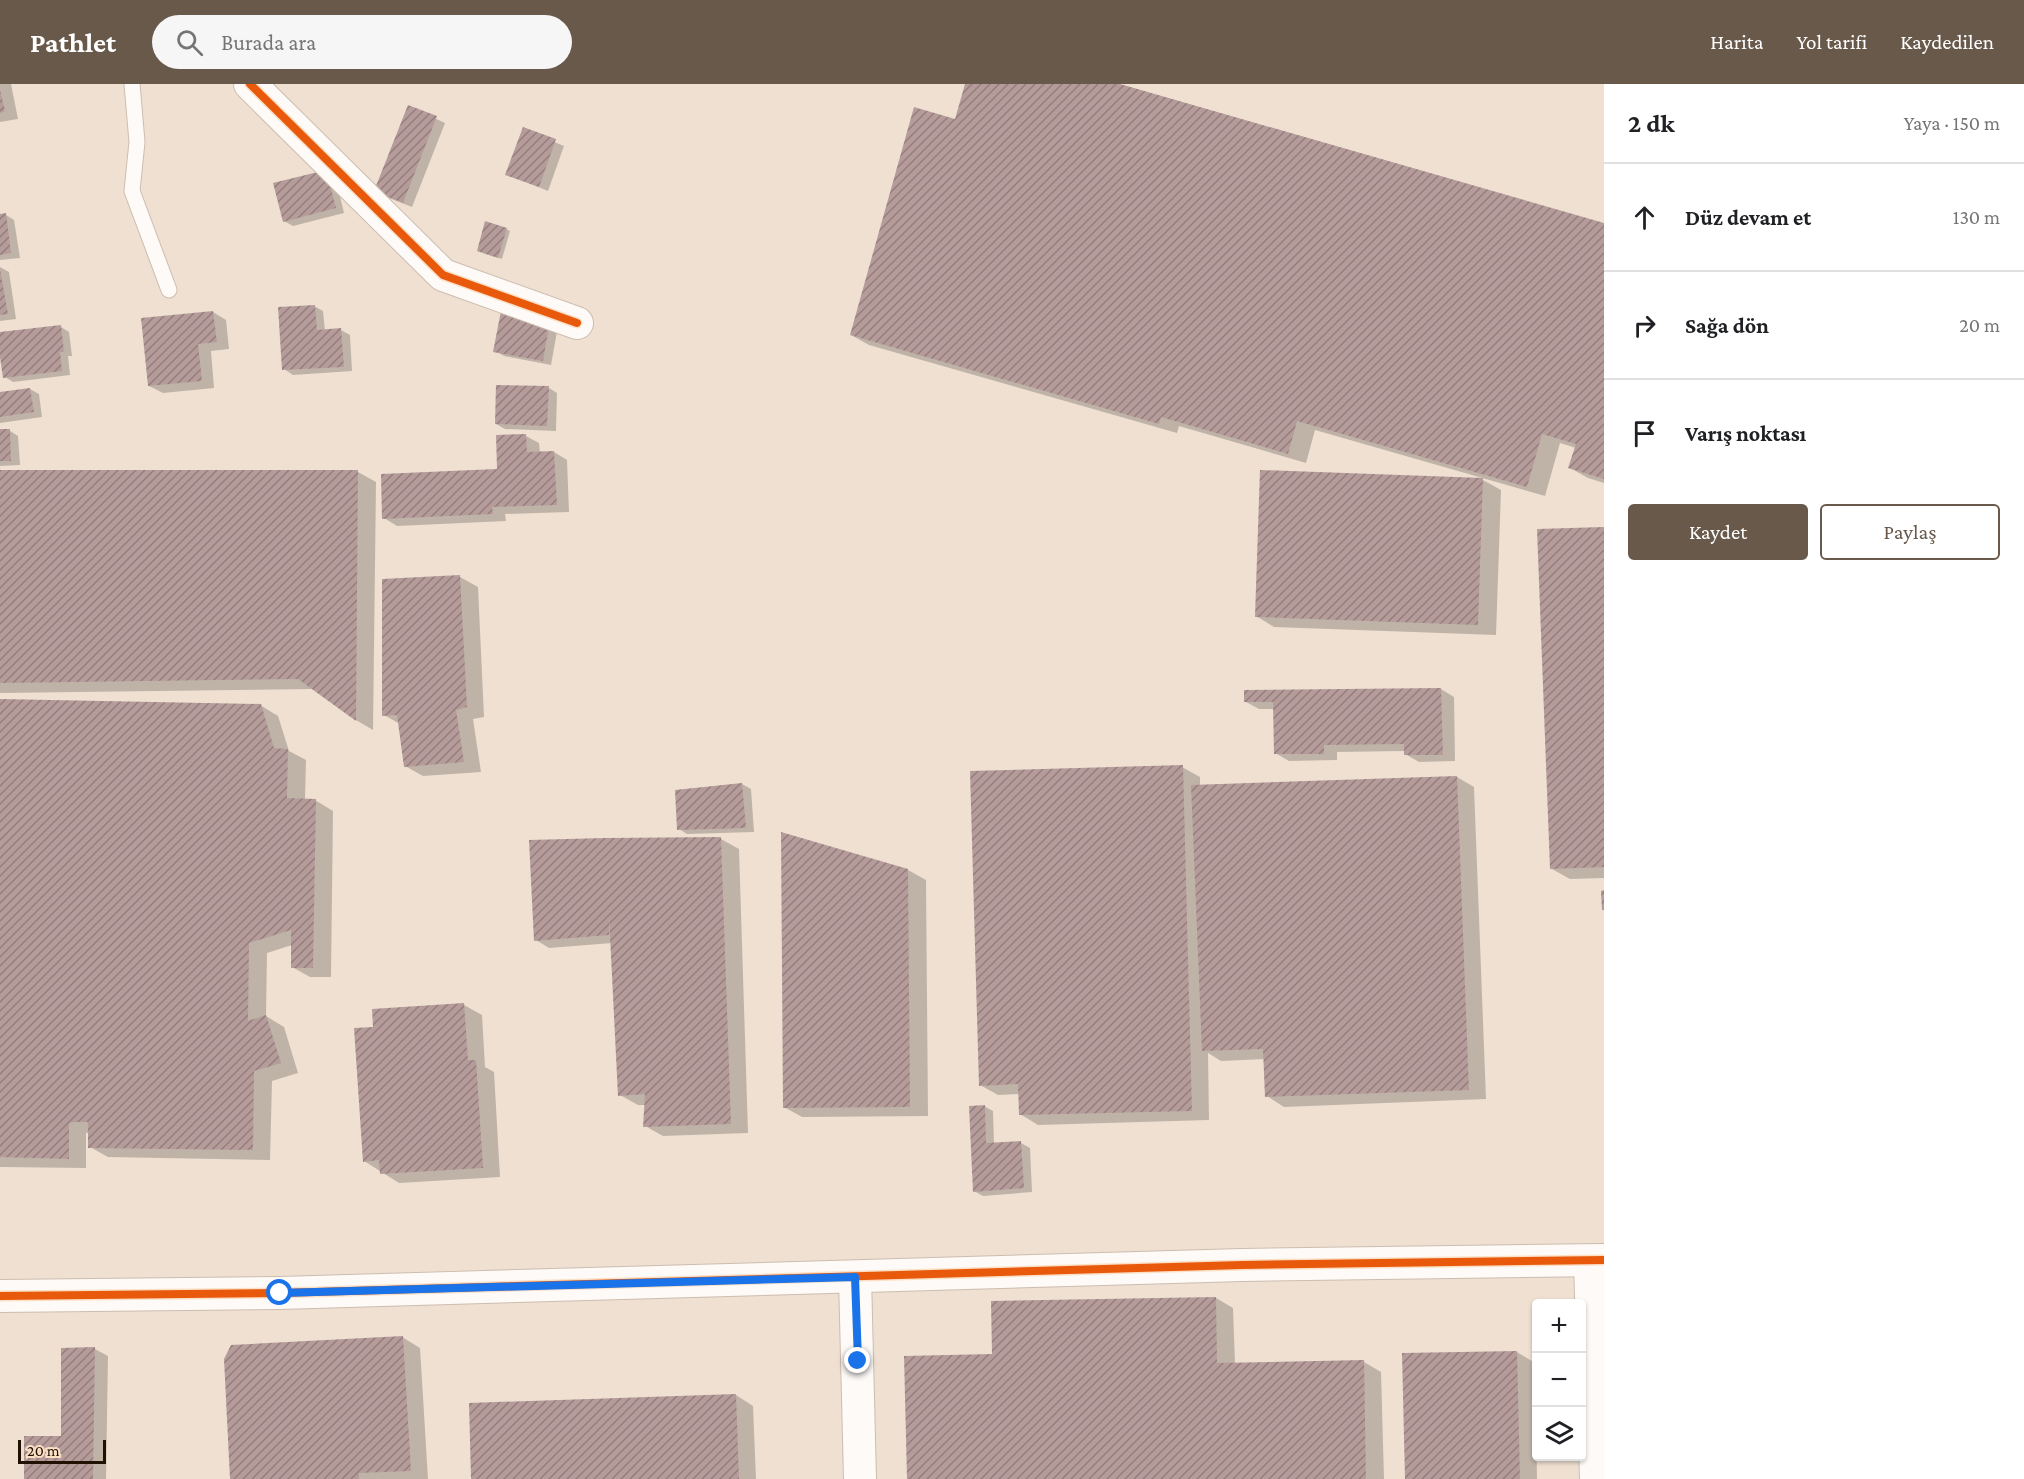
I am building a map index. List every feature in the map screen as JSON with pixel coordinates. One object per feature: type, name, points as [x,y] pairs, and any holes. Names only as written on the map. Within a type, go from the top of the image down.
[{"type":"street","points":[[249,84],[443,275],[577,323]]},
{"type":"street","points":[[0,1296],[280,1293],[1242,1265],[1597,1261],[1596,1479]]},
{"type":"street","points":[[855,1277],[860,1479]]},
{"type":"lane","points":[[132,84],[137,142],[132,191],[169,290]]},
{"type":"building","points":[[965,84],[1120,84],[1604,223],[1604,479],[1568,468],[1576,444],[1542,434],[1527,487],[1297,421],[1288,454],[1161,417],[1159,424],[850,335],[914,107],[955,119]]},
{"type":"building","points":[[0,90],[5,111],[0,113]]},
{"type":"building","points":[[408,105],[437,116],[403,203],[374,191]]},
{"type":"building","points":[[523,127],[556,139],[539,187],[505,175]]},
{"type":"building","points":[[326,170],[336,208],[283,222],[273,183]]},
{"type":"building","points":[[6,213],[11,253],[0,255],[0,214]]},
{"type":"building","points":[[485,221],[507,228],[498,258],[477,251]]},
{"type":"building","points":[[0,269],[8,314],[0,315]]},
{"type":"building","points":[[315,305],[317,330],[341,328],[344,367],[282,370],[278,307]]},
{"type":"building","points":[[213,311],[217,342],[198,344],[202,381],[148,386],[141,318]]},
{"type":"building","points":[[501,311],[550,320],[543,361],[493,352]]},
{"type":"building","points":[[61,325],[64,352],[60,352],[62,371],[3,378],[0,332]]},
{"type":"building","points":[[496,385],[549,386],[547,426],[495,424]]},
{"type":"building","points":[[30,388],[34,412],[0,417],[0,392]]},
{"type":"building","points":[[0,429],[10,429],[11,461],[0,461]]},
{"type":"building","points":[[526,434],[527,452],[554,451],[557,505],[492,507],[493,514],[382,519],[381,474],[497,469],[496,435]]},
{"type":"building","points":[[0,470],[358,470],[356,721],[298,679],[0,683]]},
{"type":"building","points":[[1260,470],[1483,478],[1478,625],[1255,617]]},
{"type":"building","points":[[1604,527],[1604,867],[1550,869],[1537,529]]},
{"type":"building","points":[[460,575],[467,707],[456,710],[464,762],[404,767],[397,715],[382,716],[382,579]]},
{"type":"building","points":[[1441,688],[1443,755],[1404,755],[1404,744],[1324,745],[1324,754],[1274,754],[1273,702],[1244,702],[1244,690]]},
{"type":"building","points":[[0,699],[261,704],[274,748],[288,749],[287,798],[316,799],[313,968],[291,968],[291,930],[249,943],[248,1021],[266,1015],[281,1063],[254,1071],[253,1150],[88,1148],[88,1122],[73,1122],[69,1123],[69,1159],[0,1157]]},
{"type":"building","points":[[1183,765],[1192,1111],[1019,1115],[1018,1084],[979,1086],[970,771]]},
{"type":"building","points":[[1457,776],[1469,1090],[1265,1097],[1263,1049],[1202,1051],[1191,785]]},
{"type":"building","points":[[742,783],[746,828],[677,830],[675,790]]},
{"type":"building","points":[[781,832],[908,869],[910,1107],[783,1108]]},
{"type":"building","points":[[721,837],[731,1124],[643,1127],[645,1094],[618,1096],[609,916],[609,935],[534,941],[529,840]]},
{"type":"building","points":[[1604,890],[1604,910],[1602,910],[1601,891]]},
{"type":"building","points":[[464,1003],[468,1060],[476,1060],[483,1168],[380,1174],[379,1160],[363,1162],[354,1028],[373,1027],[372,1009]]},
{"type":"building","points":[[985,1105],[986,1143],[1021,1141],[1024,1188],[973,1192],[969,1106]]},
{"type":"building","points":[[1216,1297],[1217,1363],[1364,1360],[1366,1479],[907,1479],[904,1356],[992,1354],[991,1301]]},
{"type":"building","points":[[403,1336],[411,1471],[359,1473],[359,1479],[230,1479],[224,1359],[231,1345]]},
{"type":"building","points":[[95,1347],[93,1479],[24,1479],[24,1436],[61,1436],[61,1348]]},
{"type":"building","points":[[1517,1351],[1520,1479],[1405,1479],[1402,1353]]},
{"type":"building","points":[[736,1394],[739,1479],[471,1479],[469,1403]]},
{"type":"cycle path","points":[[250,84],[443,275],[577,323]]},
{"type":"cycle path","points":[[0,1296],[280,1293],[1242,1265],[1604,1260]]},
{"type":"route","points":[[280,1293],[855,1277],[858,1361]]}]
